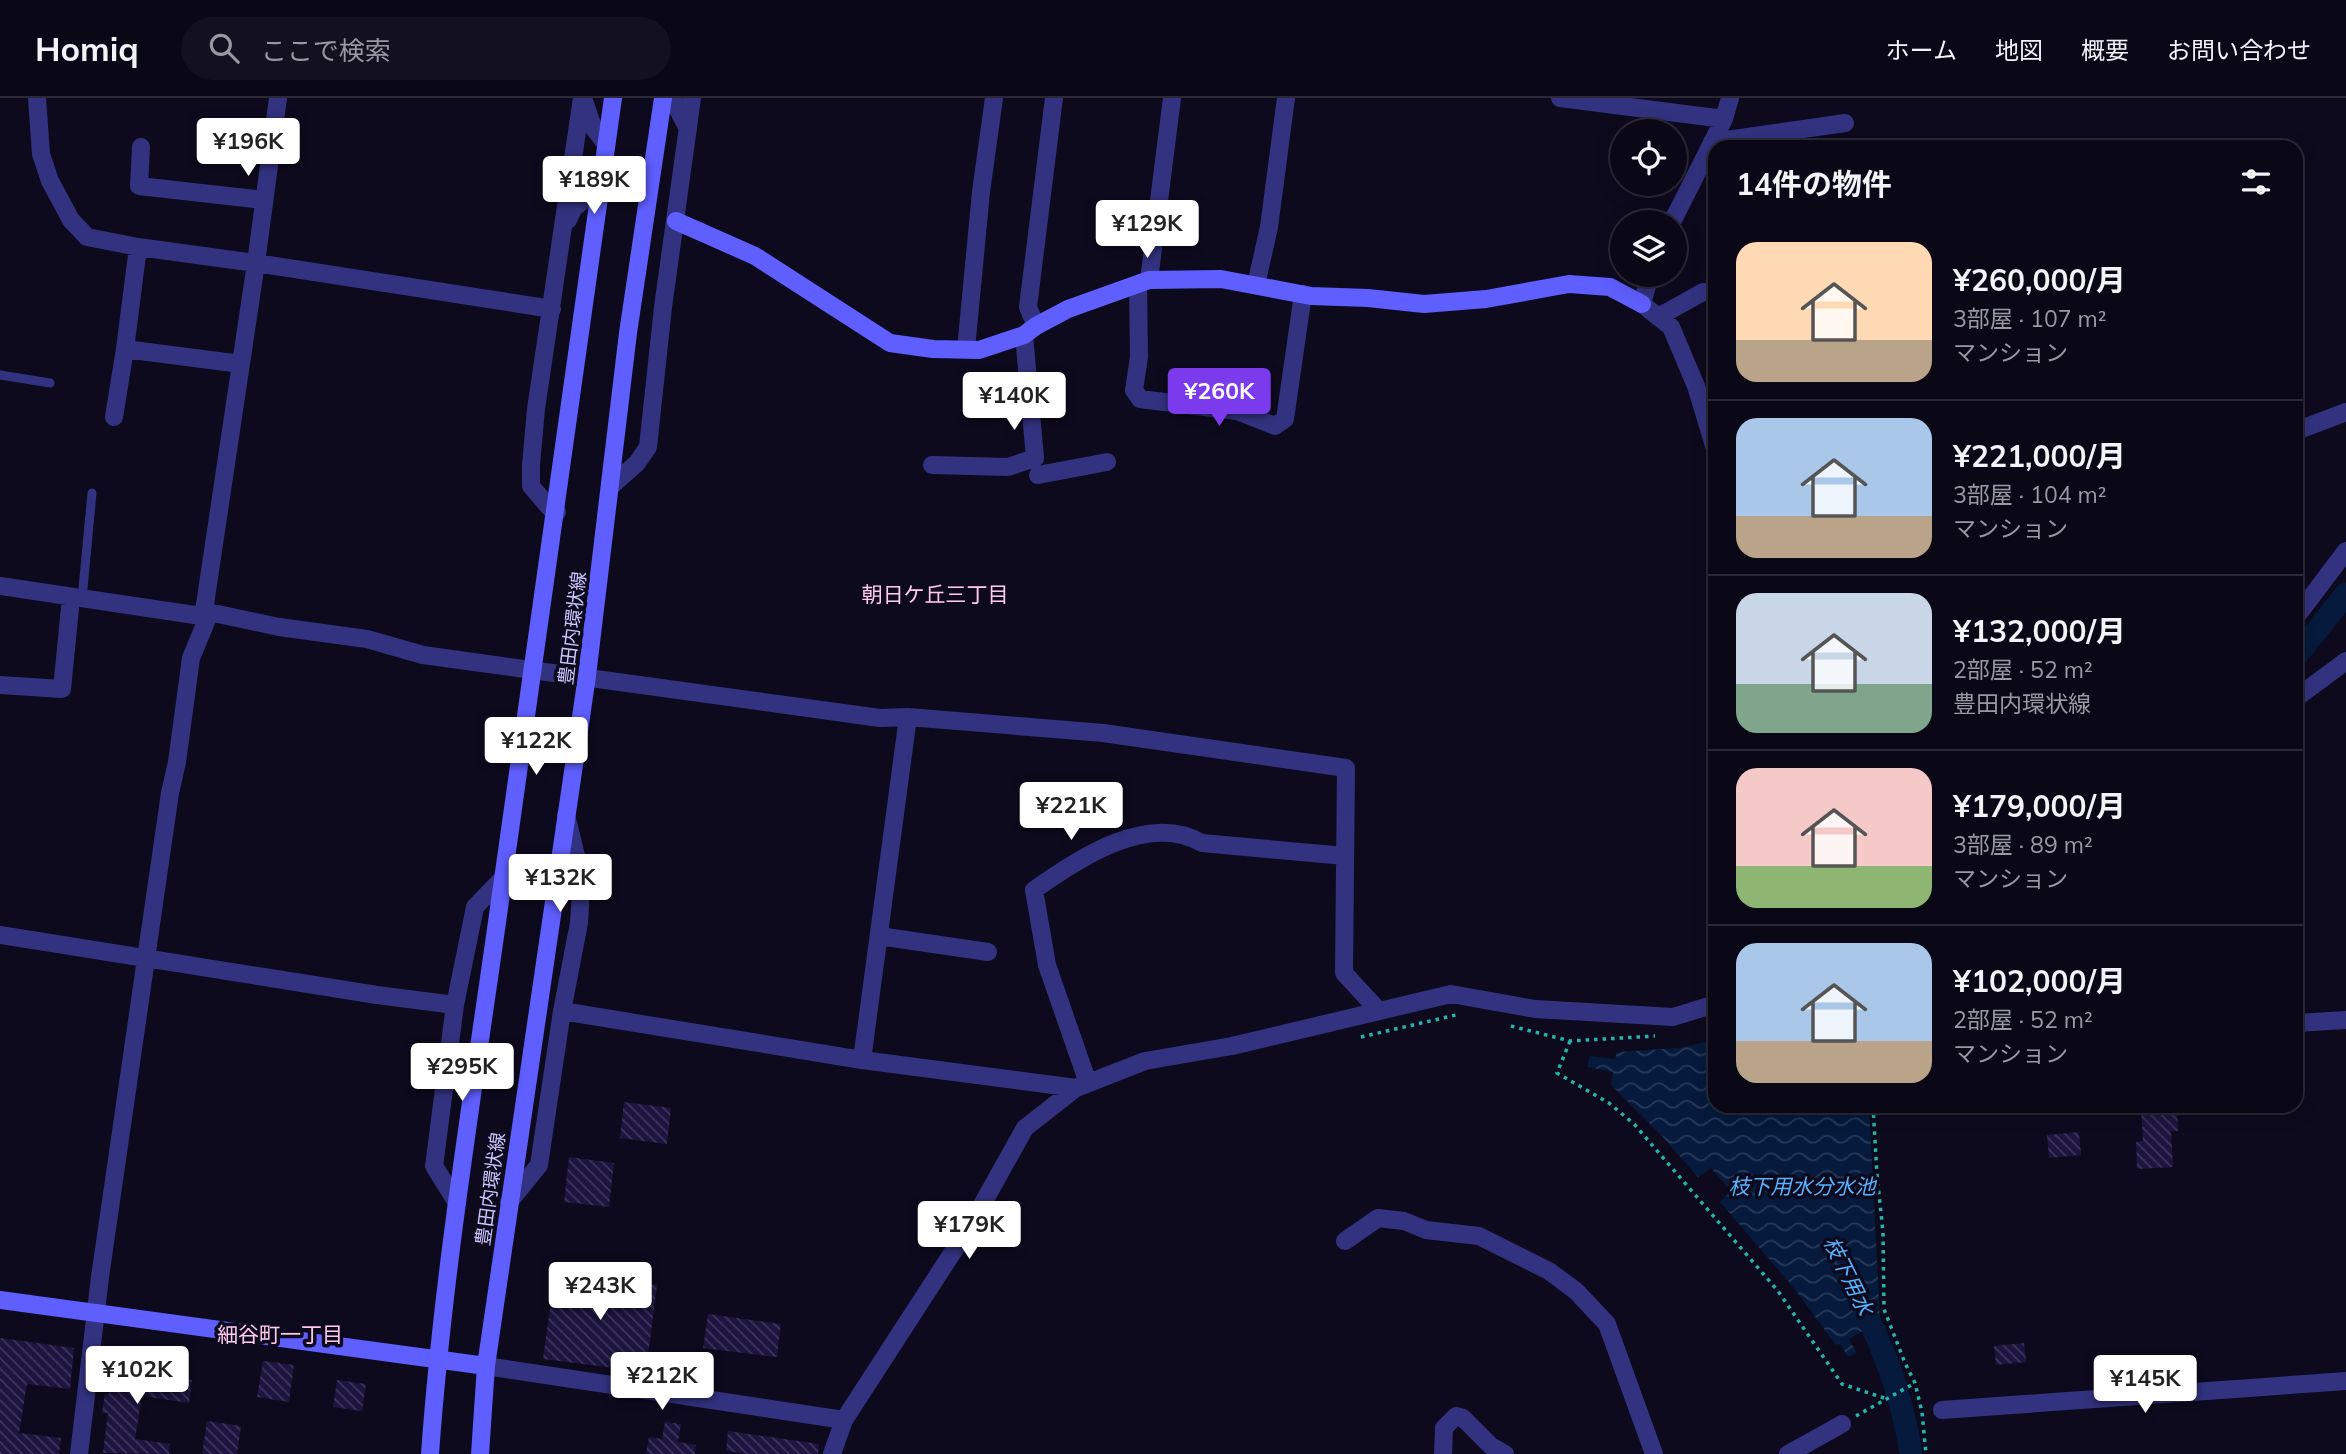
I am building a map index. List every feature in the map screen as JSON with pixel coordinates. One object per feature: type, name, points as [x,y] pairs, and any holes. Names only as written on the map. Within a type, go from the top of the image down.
[{"type":"street","points":[[37,98],[41,154],[50,181],[71,220],[87,237],[552,309]]},
{"type":"street","points":[[79,1454],[144,958],[177,762],[191,658],[206,614],[278,98]]},
{"type":"street","points":[[582,98],[593,127],[606,144]]},
{"type":"street","points":[[556,512],[531,486],[531,475],[536,408],[582,98]]},
{"type":"street","name":"豊田内環状線","points":[[430,1454],[437,1360],[457,1203],[612,98]]},
{"type":"street","name":"豊田内環状線","points":[[480,1454],[486,1366],[587,676],[628,333],[663,98]]},
{"type":"street","points":[[671,98],[688,129]]},
{"type":"street","points":[[610,487],[637,463],[648,447],[663,307],[692,98]]},
{"type":"street","points":[[966,349],[981,192],[994,98]]},
{"type":"street","points":[[1038,474],[1028,307],[1054,98]]},
{"type":"street","points":[[1172,98],[1143,282],[1139,356],[1134,390],[1140,399],[1237,411],[1275,426],[1285,419],[1303,294]]},
{"type":"street","points":[[1256,285],[1269,227],[1286,98]]},
{"type":"street","points":[[1560,98],[1724,118]]},
{"type":"street","points":[[1713,140],[1730,98]]},
{"type":"street","points":[[1726,140],[1845,123]]},
{"type":"street","points":[[141,147],[139,186],[264,200]]},
{"type":"street","points":[[1678,210],[1708,150]]},
{"type":"street","points":[[563,229],[573,209],[601,185]]},
{"type":"street","points":[[676,221],[755,256],[855,323],[890,343],[933,349],[979,350],[1030,331],[1069,309],[1143,282],[1221,279],[1303,294],[1424,304],[1486,299],[1569,284],[1610,287],[1642,304],[1671,327],[1696,386],[1708,426]]},
{"type":"street","points":[[114,417],[138,247]]},
{"type":"street","points":[[1642,304],[1647,287]]},
{"type":"street","points":[[1658,317],[1703,292],[1708,292]]},
{"type":"street","points":[[125,349],[241,364]]},
{"type":"street","points":[[2303,427],[2346,412]]},
{"type":"street","points":[[932,465],[1007,467],[1038,474],[1107,462]]},
{"type":"street","points":[[2303,608],[2346,551]]},
{"type":"street","points":[[0,586],[367,639],[423,655],[531,671],[587,676],[880,718],[908,717],[1103,733],[1346,768],[1344,973],[1378,1010]]},
{"type":"street","points":[[0,685],[62,689],[76,598]]},
{"type":"street","points":[[2303,693],[2346,661]]},
{"type":"street","points":[[862,1060],[908,717]]},
{"type":"street","points":[[509,1202],[539,1165],[562,1011],[579,923],[581,888],[566,815]]},
{"type":"street","points":[[1082,1085],[1047,965],[1034,890],[1075,861],[1142,833],[1186,834],[1202,843],[1345,856]]},
{"type":"street","points":[[457,1203],[434,1166],[455,1004],[475,907],[503,878]]},
{"type":"street","points":[[0,936],[377,995],[455,1004]]},
{"type":"street","points":[[879,936],[989,952]]},
{"type":"street","points":[[832,1454],[844,1420],[972,1222],[1025,1128],[1082,1085],[1145,1061],[1232,1046],[1451,994],[1535,1010],[1673,1017],[1708,1006]]},
{"type":"street","points":[[562,1011],[862,1060],[1082,1085]]},
{"type":"street","points":[[2303,1023],[2346,1020]]},
{"type":"street","points":[[1345,1241],[1378,1218],[1404,1221],[1426,1230],[1479,1236],[1549,1271],[1576,1291],[1607,1324],[1654,1454]]},
{"type":"street","points":[[0,1300],[486,1366],[844,1420]]},
{"type":"street","points":[[1942,1410],[2346,1381]]},
{"type":"street","points":[[1443,1454],[1444,1428],[1456,1416],[1463,1419],[1491,1446],[1505,1454]]},
{"type":"street","points":[[1788,1454],[1842,1424]]},
{"type":"lane","points":[[0,375],[50,383]]},
{"type":"lane","points":[[76,598],[92,493]]},
{"type":"path","points":[[1351,1039],[1461,1013]]},
{"type":"path","points":[[1502,1024],[1570,1041],[1643,1038],[1667,1034]]},
{"type":"path","points":[[1570,1041],[1557,1073],[1609,1103],[1634,1124],[1778,1291],[1842,1384],[1887,1399]]},
{"type":"path","points":[[1873,1113],[1883,1232],[1884,1309],[1905,1363],[1916,1382],[1926,1454]]},
{"type":"path","points":[[1879,1404],[1916,1382]]},
{"type":"water","name":"枝下用水分水池","points":[[1708,1042],[1708,1113],[1869,1113],[1880,1319],[1877,1321],[1891,1346],[1877,1355],[1863,1331],[1849,1339],[1857,1353],[1848,1357],[1793,1287],[1720,1202],[1731,1191],[1711,1168],[1698,1177],[1611,1085],[1613,1072],[1587,1067],[1590,1056],[1615,1059],[1617,1052],[1679,1048]]},
{"type":"building","points":[[624,1102],[671,1108],[667,1144],[620,1138]]},
{"type":"building","points":[[2141,1113],[2177,1113],[2178,1131],[2171,1131],[2173,1167],[2137,1169],[2136,1142],[2143,1141]]},
{"type":"building","points":[[2079,1132],[2081,1155],[2049,1158],[2047,1135]]},
{"type":"building","points":[[569,1157],[614,1163],[609,1207],[564,1202]]},
{"type":"building","points":[[555,1272],[657,1285],[646,1372],[543,1359]]},
{"type":"building","points":[[708,1314],[781,1324],[777,1357],[703,1348]]},
{"type":"building","points":[[0,1338],[74,1348],[70,1389],[27,1384],[19,1433],[61,1438],[59,1454],[0,1454]]},
{"type":"building","points":[[2024,1343],[2026,1362],[1996,1365],[1994,1346]]},
{"type":"building","points":[[114,1359],[144,1363],[142,1373],[192,1380],[189,1403],[142,1396],[135,1439],[170,1444],[169,1454],[103,1453],[108,1413],[102,1413],[105,1394],[109,1394]]},
{"type":"building","points":[[263,1361],[294,1365],[289,1402],[257,1397]]},
{"type":"building","points":[[337,1380],[366,1384],[362,1411],[333,1407]]},
{"type":"building","points":[[207,1421],[241,1426],[237,1454],[202,1454]]},
{"type":"building","points":[[665,1422],[681,1424],[678,1442],[696,1445],[695,1454],[646,1454],[649,1437],[662,1439]]},
{"type":"building","points":[[728,1431],[819,1444],[818,1454],[747,1454],[726,1451]]},
{"type":"waterway","name":"枝下用水","points":[[2303,647],[2346,594]]},
{"type":"waterway","name":"枝下用水","points":[[1870,1322],[1895,1386],[1911,1454]]},
{"type":"district","name":"朝日ケ丘三丁目","points":[[935,595]]},
{"type":"district","name":"細谷町一丁目","points":[[280,1335]]}]
